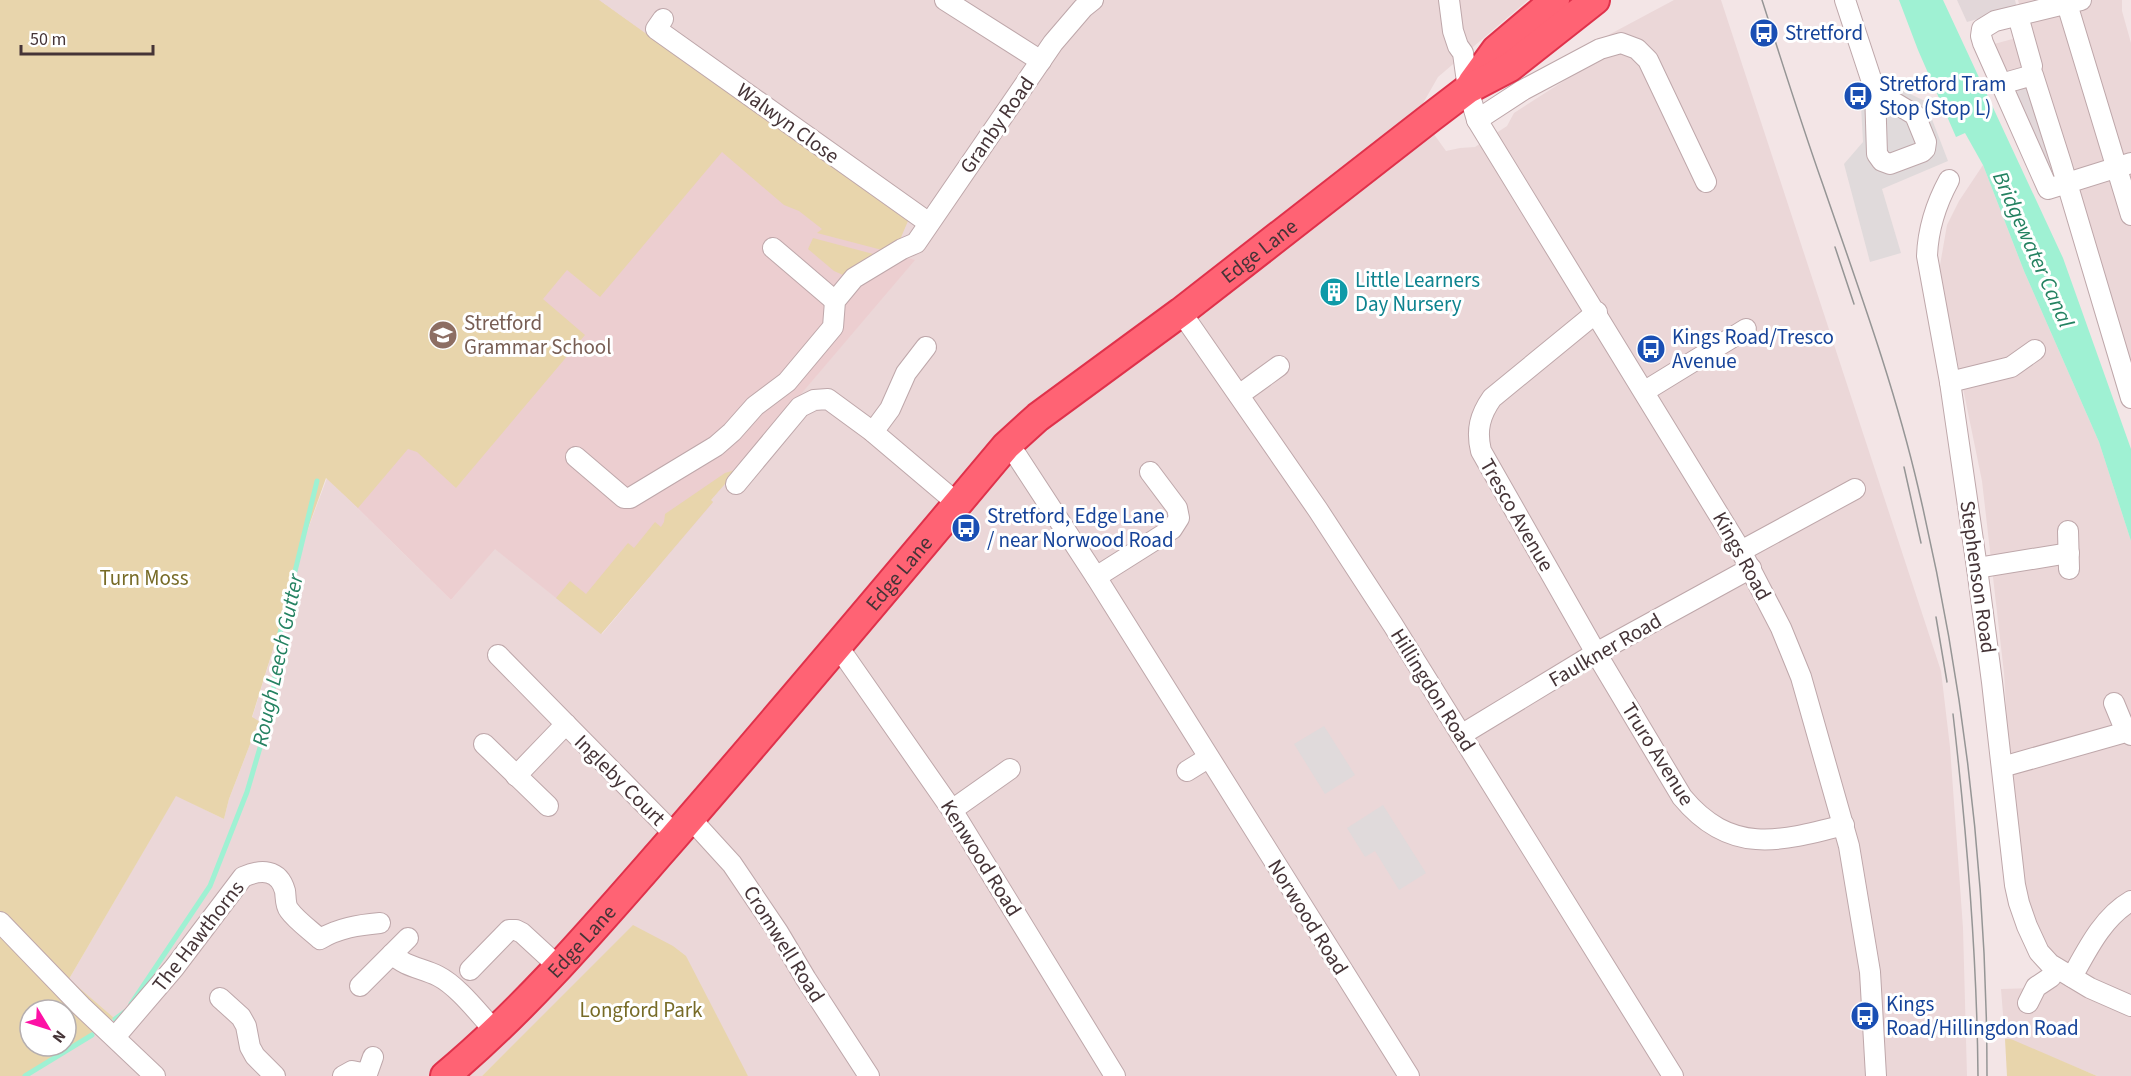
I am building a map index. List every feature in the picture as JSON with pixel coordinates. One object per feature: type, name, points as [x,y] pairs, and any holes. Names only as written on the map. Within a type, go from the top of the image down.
[{"type":"highway","name":"Edge Lane","points":[[1468,89],[1496,50],[1555,0]]},
{"type":"highway","name":"Edge Lane","points":[[445,1076],[495,1031],[559,967],[683,826],[1006,446],[1038,417],[1181,312],[1468,89],[1510,67],[1595,0]]},
{"type":"street","points":[[945,0],[1041,61]]},
{"type":"street","name":"Granby Road","points":[[835,301],[854,278],[916,243],[1067,25],[1093,0]]},
{"type":"street","name":"Kings Road","points":[[1449,0],[1454,31],[1458,46],[1463,53],[1468,89],[1477,120],[1597,312],[1746,559],[1781,628],[1801,677],[1844,825],[1859,901],[1870,972],[1876,1076]]},
{"type":"street","points":[[1845,0],[1875,91]]},
{"type":"street","points":[[2057,187],[2001,84],[1981,36],[1982,29],[1995,21],[2075,1],[2124,166],[2131,215]]},
{"type":"street","points":[[2018,16],[2032,66]]},
{"type":"street","name":"Walwyn Close","points":[[663,20],[656,29],[928,223]]},
{"type":"street","points":[[1477,120],[1523,90],[1600,49],[1621,44],[1637,49],[1648,60],[1706,182]]},
{"type":"street","points":[[2001,84],[2033,75],[2057,187],[2131,398]]},
{"type":"street","points":[[2057,187],[2124,166]]},
{"type":"street","name":"Stephenson Road","points":[[1949,180],[1936,205],[1928,237],[1927,255],[1950,382],[1977,568],[2015,885],[2027,926],[2039,952],[2064,973],[2090,988],[2131,1006]]},
{"type":"street","points":[[576,457],[624,498],[639,495],[716,446],[755,406],[787,382],[833,327],[835,301],[773,248]]},
{"type":"street","name":"Hillingdon Road","points":[[1181,312],[1394,625],[1673,1076]]},
{"type":"street","name":"Tresco Avenue","points":[[1596,653],[1481,451],[1478,437],[1479,423],[1492,398],[1597,312]]},
{"type":"street","points":[[1645,391],[1746,329]]},
{"type":"street","points":[[873,432],[890,409],[906,373],[927,347]]},
{"type":"street","points":[[1950,382],[2011,367],[2036,350]]},
{"type":"street","points":[[1239,395],[1279,366]]},
{"type":"street","points":[[736,484],[800,407],[814,400],[828,399],[873,432],[957,504]]},
{"type":"street","name":"Norwood Road","points":[[1006,446],[1017,456],[1096,577],[1409,1076]]},
{"type":"street","points":[[1096,577],[1172,528],[1179,518],[1177,508],[1150,472]]},
{"type":"street","name":"Faulkner Road","points":[[1461,735],[1596,653],[1855,489]]},
{"type":"street","points":[[1977,568],[2069,561],[2068,531]]},
{"type":"street","name":"Kenwood Road","points":[[835,648],[846,658],[952,810],[1115,1076]]},
{"type":"street","name":"Truro Avenue","points":[[1596,653],[1682,797],[1709,823],[1725,833],[1748,839],[1772,840],[1798,837],[1844,825]]},
{"type":"street","name":"Ingleby Court","points":[[498,655],[566,724],[683,826]]},
{"type":"street","points":[[2002,767],[2128,733],[2114,703]]},
{"type":"street","name":"Ingleby Court","points":[[516,776],[566,724]]},
{"type":"street","points":[[484,744],[548,806]]},
{"type":"street","points":[[1187,771],[1208,758]]},
{"type":"street","points":[[952,810],[1010,769]]},
{"type":"street","name":"Cromwell Road","points":[[683,826],[732,864],[778,932],[868,1076]]},
{"type":"street","name":"The Hawthorns","points":[[115,1037],[174,968],[243,877],[255,871],[276,876],[282,883],[287,908],[320,939],[334,931],[371,929]]},
{"type":"street","points":[[2028,1003],[2037,987],[2051,977],[2064,973],[2115,913],[2131,901]]},
{"type":"street","points":[[0,922],[81,1006],[155,1076]]},
{"type":"street","points":[[470,970],[509,930],[522,933],[559,967]]},
{"type":"street","points":[[360,986],[408,938]]},
{"type":"street","points":[[392,954],[405,964],[438,976],[450,984],[495,1031]]},
{"type":"street","points":[[220,998],[240,1017],[246,1026],[250,1047],[255,1056],[275,1076]]},
{"type":"street","points":[[343,1076],[352,1071],[370,1069]]},
{"type":"shaded area","name":"Stretford Grammar School","points":[[0,0],[599,0],[908,221],[899,242],[906,257],[915,260],[711,500],[713,502],[601,634],[495,549],[451,600],[327,478]]},
{"type":"shaded area","points":[[599,0],[1528,0],[1438,77],[1418,112],[1446,151],[1475,147],[1507,126],[1514,113],[1595,61],[1601,39],[1674,0],[1721,0],[1941,671],[1950,747],[1963,928],[1967,1076],[748,1076],[741,1066],[517,1042],[482,1076],[26,1076],[53,1058],[78,1058],[78,1041],[113,1018],[69,979],[176,795],[224,819],[229,799],[259,721],[252,718],[289,598],[302,545],[327,478],[451,600],[495,548],[602,634],[712,502],[711,500],[914,260],[906,257],[899,242],[908,221]]},
{"type":"shaded area","points":[[1957,0],[2015,0],[2017,8],[1967,22]]},
{"type":"shaded area","points":[[2018,0],[2122,0],[2122,11],[2131,43],[2131,381],[2037,68],[2001,79],[1987,46],[2027,35]]},
{"type":"shaded area","points":[[2032,80],[2062,178],[2049,183],[2005,88]]},
{"type":"shaded area","points":[[1891,85],[1925,101],[1948,161],[1882,189],[1901,253],[1870,262],[1844,164],[1863,142],[1860,88]]},
{"type":"shaded area","points":[[1983,165],[2024,271],[2099,442],[2131,541],[2131,1076],[2097,1076],[2005,1039],[2001,989],[2038,988],[2051,979],[2029,925],[2014,835],[2004,673],[1982,481],[1939,271],[1947,225],[1959,201]]},
{"type":"shaded area","points":[[1324,726],[1355,775],[1325,794],[1294,744]]},
{"type":"shaded area","points":[[1383,805],[1426,873],[1399,890],[1375,851],[1365,857],[1347,828]]},
{"type":"green space","name":"Stretford Grammar School","points":[[0,0],[599,0],[908,221],[899,242],[882,250],[817,233],[822,229],[799,211],[784,205],[722,152],[600,297],[567,270],[543,299],[585,335],[456,488],[417,452],[408,449],[358,508],[326,478],[302,545],[289,598],[252,717],[259,721],[229,799],[224,819],[176,796],[69,979],[114,1018],[78,1042],[78,998],[18,998],[18,1058],[53,1058],[26,1076],[0,1076]]},
{"type":"green space","points":[[813,238],[877,255],[843,275],[834,271],[808,249]]},
{"type":"green space","points":[[738,469],[711,500],[713,502],[601,634],[556,598],[570,581],[586,594],[628,543],[634,548],[655,522],[661,527],[665,514],[725,473]]},
{"type":"green space","name":"Longford Park","points":[[633,925],[673,946],[686,956],[748,1076],[482,1076]]},
{"type":"green space","points":[[2005,1039],[2011,1039],[2097,1076],[2007,1076]]},
{"type":"water","name":"Bridgewater Canal","points":[[1899,0],[1943,0],[2063,258],[2131,449],[2131,541],[2099,442],[2024,271],[1983,165],[1965,133],[1956,137]]},
{"type":"waterway","name":"Rough Leech Gutter","points":[[131,1004],[210,886],[247,792],[271,710],[280,633],[317,481]]},
{"type":"waterway","name":"Rough Leech Gutter","points":[[115,1019],[126,1011]]},
{"type":"waterway","name":"Rough Leech Gutter","points":[[25,1076],[92,1035]]},
{"type":"tram line","points":[[1762,0],[1886,372],[1918,487],[1934,560],[1960,706],[1970,780],[1983,927],[1987,1076]]},
{"type":"tram line","points":[[1835,247],[1854,304]]},
{"type":"tram line","points":[[1904,467],[1921,543]]},
{"type":"tram line","points":[[1936,617],[1947,682]]},
{"type":"tram line","points":[[1953,714],[1970,895],[1976,985],[1978,1076]]},
{"type":"place","name":"Stretford","points":[[1764,33]]},
{"type":"place","name":"Stretford Tram Stop (Stop L)","points":[[1858,96]]},
{"type":"place","name":"Little Learners Day Nursery","points":[[1334,292]]},
{"type":"place","name":"Stretford Grammar School","points":[[443,335]]},
{"type":"place","name":"Kings Road/Tresco Avenue","points":[[1651,349]]},
{"type":"place","name":"Stretford, Edge Lane / near Norwood Road","points":[[966,528]]},
{"type":"place","name":"Kings Road/Hillingdon Road","points":[[1865,1016]]},
{"type":"park label","name":"Turn Moss","points":[[144,578]]}]
